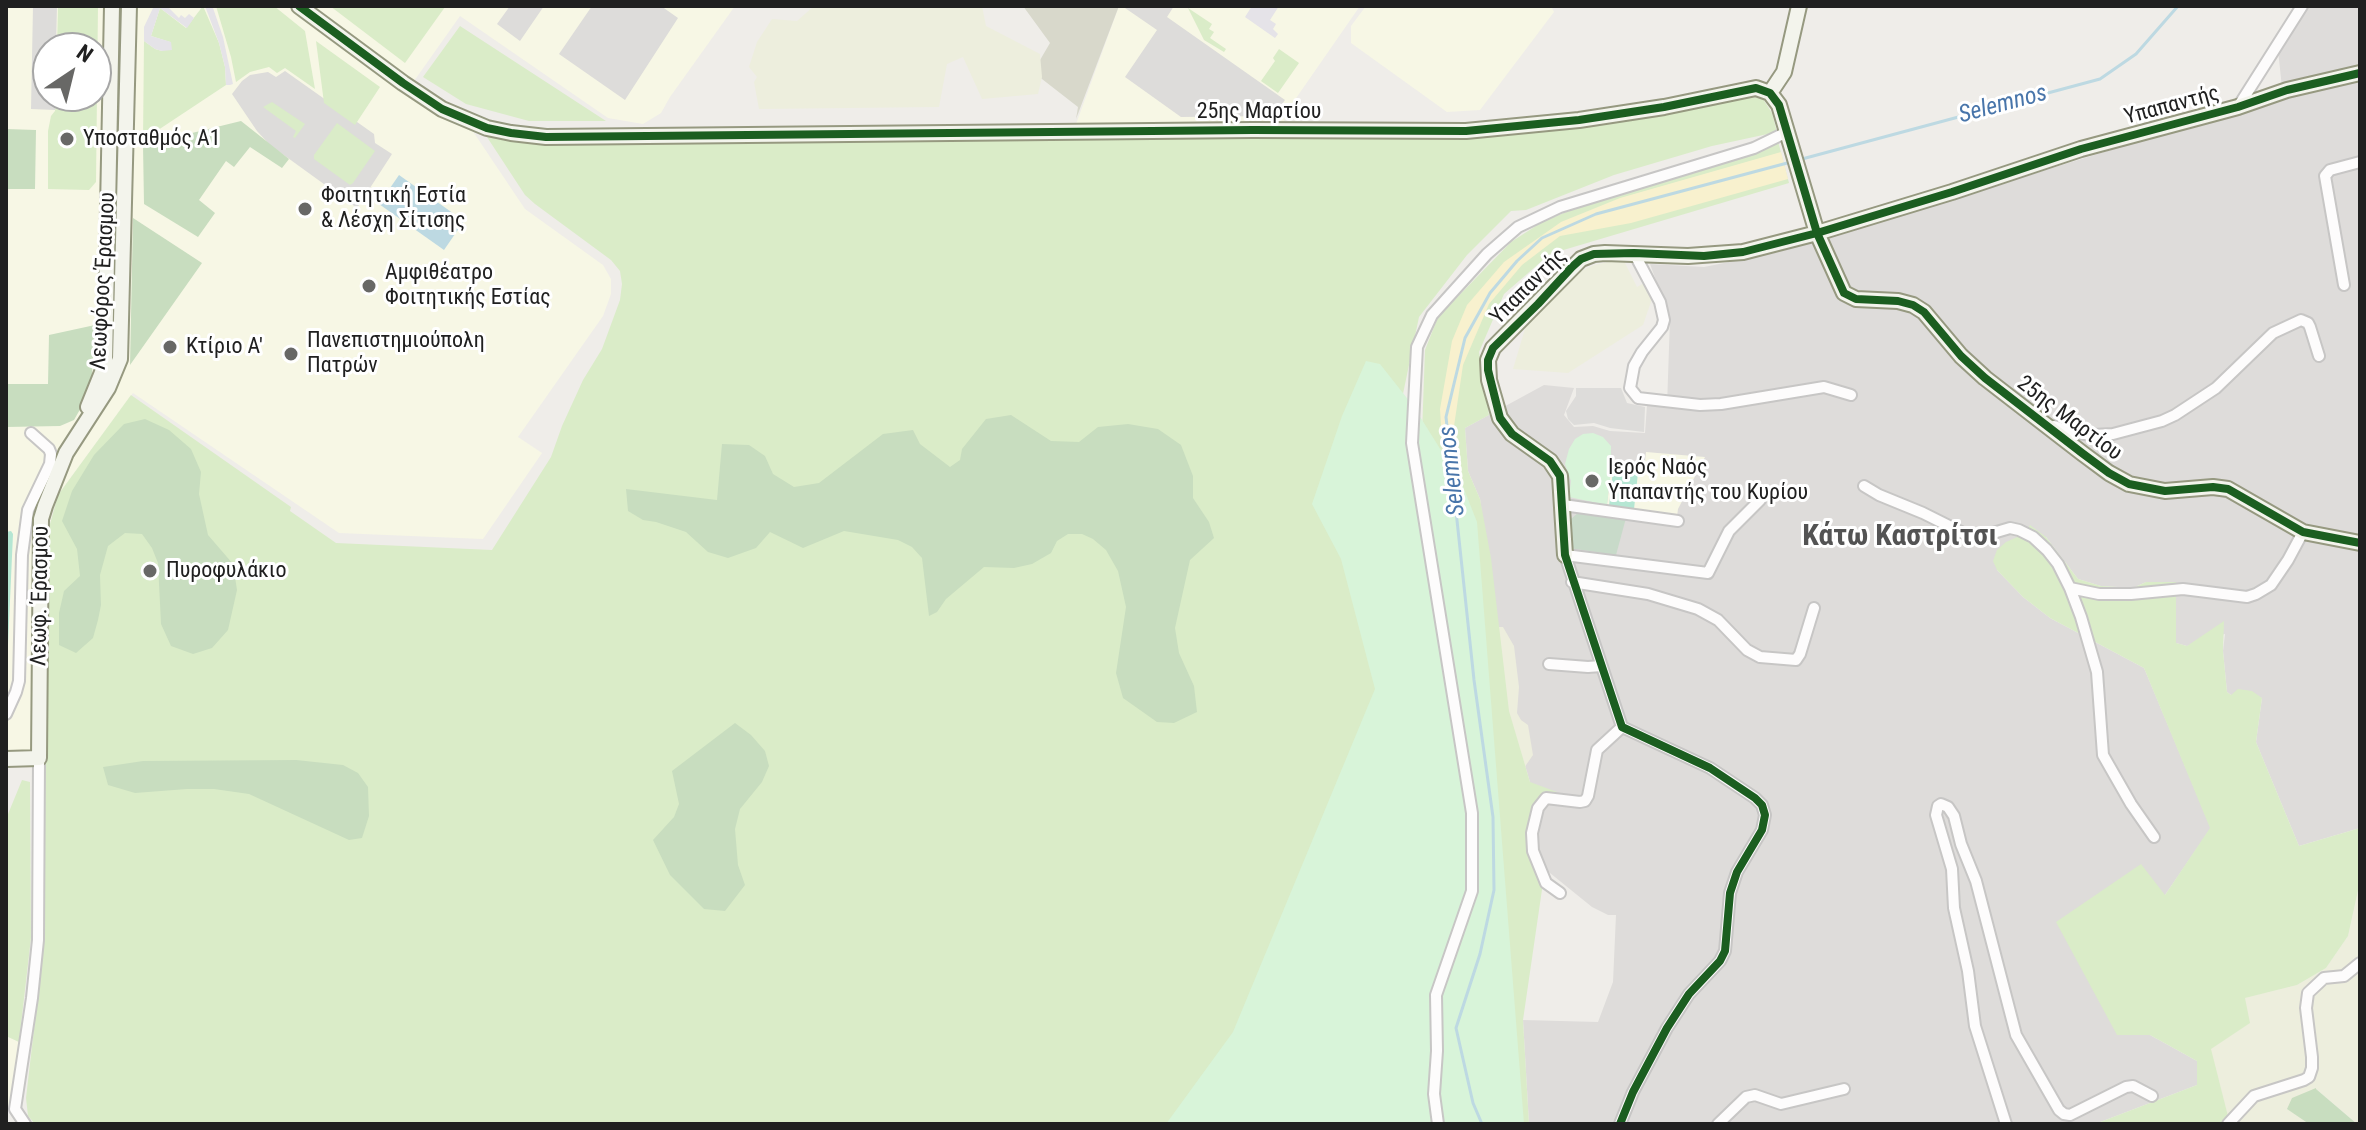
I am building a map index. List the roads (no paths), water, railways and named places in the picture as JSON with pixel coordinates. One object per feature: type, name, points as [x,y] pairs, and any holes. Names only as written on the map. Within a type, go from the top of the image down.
[{"type":"street","name":"Λεωφόρος Έρασμου","points":[[74,440],[105,361],[112,6]]},
{"type":"street","name":"Λεωφόρος Έρασμου","points":[[74,440],[108,388],[120,359],[129,6]]},
{"type":"street","name":"25ης Μαρτίου","points":[[299,6],[403,83],[452,114],[487,128],[546,137],[1466,131],[1579,120],[1756,88],[1770,93]]},
{"type":"street","points":[[1799,6],[1784,72],[1770,93],[1779,105],[1817,233]]},
{"type":"street","points":[[2238,107],[2302,6]]},
{"type":"street","name":"Υπαπαντής","points":[[1622,727],[1565,555],[1558,470],[1512,434],[1500,418],[1489,380],[1488,360],[1493,348],[1581,259],[1594,254],[1704,256],[1743,252],[1952,192],[2081,149],[2238,107],[2287,90],[2360,73]]},
{"type":"street","points":[[1438,1124],[1434,1094],[1436,995],[1472,891],[1472,820],[1412,443],[1417,347],[1432,315],[1487,254],[1518,227],[1560,207],[1789,139]]},
{"type":"street","points":[[2344,285],[2325,176],[2330,170],[2360,162]]},
{"type":"street","name":"25ης Μαρτίου","points":[[1817,233],[1844,293],[1856,299],[1898,301],[1924,312],[1961,356],[1985,378],[2109,473],[2129,484],[2165,491],[2213,487],[2228,489],[2303,532],[2360,543]]},
{"type":"street","points":[[1634,253],[1660,302],[1664,320],[1634,366],[1630,388],[1638,398],[1700,405],[1721,404],[1824,387],[1851,395]]},
{"type":"street","points":[[2051,428],[2054,426],[2092,435],[2113,434],[2162,421],[2216,388],[2273,333],[2301,320],[2308,323],[2319,356]]},
{"type":"street","points":[[6,714],[19,681],[22,555],[26,521],[32,497],[54,466],[49,449],[31,433]]},
{"type":"street","name":"Λεωφ. Έρασμου","points":[[39,758],[41,519],[54,466],[74,440]]},
{"type":"street","points":[[1864,486],[1967,535],[1983,536],[2010,528],[2033,537],[2047,550],[2070,588],[2097,672],[2103,755],[2154,837]]},
{"type":"street","points":[[1565,555],[1708,573],[1729,531],[1760,500]]},
{"type":"street","points":[[1563,505],[1678,521]]},
{"type":"street","points":[[2070,588],[2099,594],[2183,589],[2247,597],[2271,585],[2303,532]]},
{"type":"street","points":[[1572,582],[1648,594],[1698,609],[1718,620],[1747,650],[1760,657],[1796,660],[1814,608]]},
{"type":"street","points":[[1549,664],[1601,666]]},
{"type":"street","points":[[1560,893],[1546,883],[1533,851],[1532,833],[1538,808],[1546,798],[1585,801],[1597,750],[1622,727],[1710,768],[1759,801],[1765,815],[1762,830],[1737,872],[1730,893],[1725,951],[1720,961],[1689,994],[1667,1028],[1620,1124]]},
{"type":"street","points":[[6,759],[39,758],[38,940],[31,1011],[10,1111],[25,1124]]},
{"type":"street","points":[[2006,1124],[1975,1026],[1968,971],[1954,908],[1952,869],[1936,815],[1941,804],[1948,807],[1954,816],[1976,881],[2016,1035],[2059,1110],[2070,1115],[2126,1087],[2133,1086],[2152,1096]]},
{"type":"street","points":[[2228,1124],[2260,1092],[2309,1077],[2312,1068],[2306,1008],[2308,993],[2324,978],[2344,976],[2360,963]]},
{"type":"street","points":[[1718,1124],[1746,1097],[1755,1095],[1781,1104],[1844,1089]]},
{"type":"water","points":[[399,175],[464,221],[444,250],[379,204]]},
{"type":"waterway","name":"Selemnos","points":[[1802,159],[2100,79],[2136,54],[2178,6]]},
{"type":"waterway","name":"Selemnos","points":[[1482,1124],[1473,1103],[1456,1028],[1480,954],[1494,890],[1493,817],[1474,680],[1446,417],[1465,338],[1490,293],[1542,238],[1596,214],[1791,162]]},
{"type":"place","name":"Υποσταθμός Α1","points":[[67,139]]},
{"type":"place","name":"Φοιτητική Εστία & Λέσχη Σίτισης","points":[[305,209]]},
{"type":"place","name":"Αμφιθέατρο Φοιτητικής Εστίας","points":[[369,286]]},
{"type":"place","name":"Κτίριο Α'","points":[[170,347]]},
{"type":"place","name":"Πανεπιστημιούπολη Πατρών","points":[[291,354]]},
{"type":"place","name":"Ιερός Ναός Υπαπαντής του Κυρίου","points":[[1592,481]]},
{"type":"place","name":"Πυροφυλάκιο","points":[[150,571]]},
{"type":"district","name":"Κάτω Καστρίτσι","points":[[1900,537]]}]
